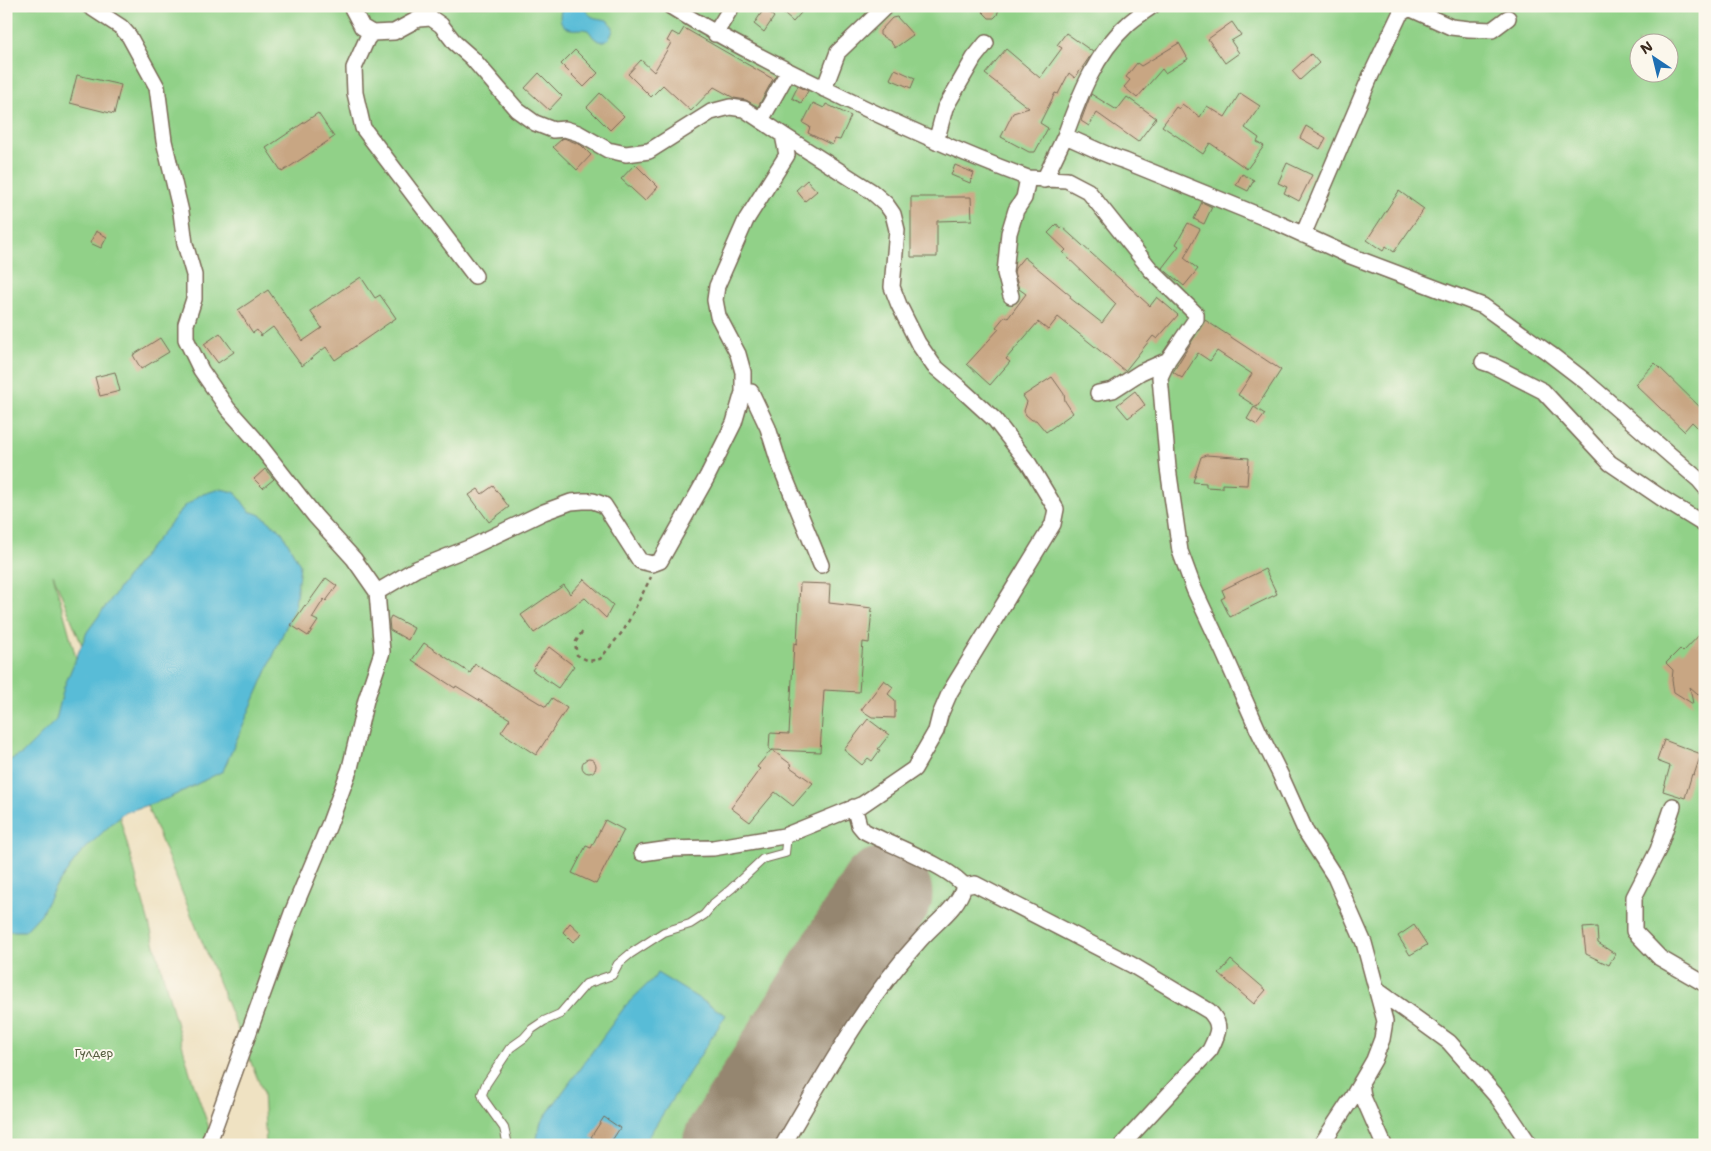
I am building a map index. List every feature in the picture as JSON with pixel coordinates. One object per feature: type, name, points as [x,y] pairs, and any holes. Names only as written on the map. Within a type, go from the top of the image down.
[{"type":"street","points":[[89,6],[121,27],[129,36],[157,87],[164,141],[181,212],[185,244],[194,275],[194,299],[186,324],[186,339],[201,370],[228,409],[260,445],[315,516],[354,559],[377,592],[382,652],[366,700],[350,768],[329,825],[292,913],[208,1145]]},
{"type":"street","points":[[351,6],[362,27],[372,33],[394,32],[418,19],[431,18],[441,25],[455,44],[472,58],[517,110],[536,123],[553,130],[565,129],[578,133],[608,150],[626,154],[649,151],[711,112],[730,107],[744,109],[871,191],[886,204],[893,214],[897,230],[892,287],[918,343],[934,366],[995,420],[1029,464],[1056,508],[1053,524],[950,692],[940,715],[936,731],[914,769],[863,804],[787,834],[713,848],[670,849],[642,853]]},
{"type":"street","points":[[670,6],[715,34],[788,72],[936,142],[1028,178],[1067,180],[1088,191],[1151,270],[1196,314],[1196,319],[1168,360],[1160,377],[1162,416],[1180,551],[1204,612],[1306,832],[1335,877],[1364,944],[1385,1021],[1382,1039],[1374,1060],[1321,1145]]},
{"type":"street","points":[[715,34],[732,6]]},
{"type":"street","points":[[824,89],[838,52],[886,6]]},
{"type":"street","points":[[1044,180],[1065,136],[1078,100],[1101,55],[1126,26],[1152,6]]},
{"type":"street","points":[[1303,236],[1371,74],[1400,14],[1409,8],[1451,27],[1481,30],[1492,30],[1508,18]]},
{"type":"street","points":[[372,33],[367,39],[354,68],[355,93],[363,128],[475,276]]},
{"type":"street","points":[[936,142],[945,108],[974,58],[986,43]]},
{"type":"street","points":[[761,120],[788,72]]},
{"type":"street","points":[[377,592],[416,569],[471,547],[544,512],[571,502],[583,501],[604,505],[640,561],[652,564],[660,561],[707,477],[734,423],[742,392],[743,372],[738,354],[718,316],[715,300],[717,286],[746,220],[787,156],[783,135]]},
{"type":"street","points":[[1065,136],[1108,156],[1125,160],[1280,224],[1303,236],[1372,265],[1483,306],[1585,381],[1705,487]]},
{"type":"street","points":[[1011,296],[1005,273],[1009,233],[1016,210],[1024,198],[1028,178]]},
{"type":"street","points":[[1098,393],[1113,390],[1141,372],[1168,360]]},
{"type":"street","points":[[1483,362],[1542,391],[1610,463],[1705,525]]},
{"type":"street","points":[[742,392],[751,392],[764,419],[779,463],[821,565]]},
{"type":"street","points":[[1673,806],[1658,850],[1634,897],[1634,931],[1660,958],[1705,984]]},
{"type":"street","points":[[783,1145],[878,990],[962,896],[964,886],[960,880],[935,865],[864,831],[859,825],[854,807]]},
{"type":"street","points":[[964,886],[975,884],[1063,928],[1132,965],[1209,1011],[1216,1018],[1218,1035],[1210,1050],[1122,1145]]},
{"type":"street","points":[[1377,990],[1449,1042],[1498,1098],[1530,1145]]},
{"type":"street","points":[[1361,1082],[1363,1097],[1384,1145]]},
{"type":"lane","points":[[508,1145],[504,1128],[491,1112],[482,1094],[486,1084],[510,1048],[524,1038],[532,1029],[560,1014],[586,984],[612,975],[618,964],[630,954],[664,932],[690,924],[704,914],[763,859],[785,853],[787,834]]},
{"type":"path","points":[[582,632],[576,643],[577,655],[590,662],[600,660],[624,630],[660,561]]},
{"type":"green space","name":"Гүлдер","points":[[6,6],[1705,6],[1705,1145],[266,1145],[263,1092],[53,574],[190,1073],[215,1145],[6,1145]]},
{"type":"water","points":[[563,6],[583,6],[593,17],[607,20],[613,27],[611,36],[601,41],[594,38],[588,30],[567,28],[561,20],[560,13]]},
{"type":"water","points":[[220,489],[235,492],[249,511],[261,515],[282,532],[300,565],[295,606],[223,771],[169,798],[123,813],[80,854],[54,889],[41,914],[25,931],[6,931],[6,762],[22,754],[56,720],[64,687],[87,632],[136,565],[184,507],[200,495]]},
{"type":"water","points":[[657,973],[726,1015],[643,1145],[544,1145],[537,1138],[541,1122],[626,1005]]},
{"type":"building","points":[[775,6],[807,6],[793,22]]},
{"type":"building","points":[[977,6],[1000,6],[997,15],[994,18],[989,18]]},
{"type":"building","points":[[764,9],[774,17],[764,32],[754,24]]},
{"type":"building","points":[[897,17],[913,35],[895,48],[891,42],[880,35],[880,31],[892,18]]},
{"type":"building","points":[[1232,22],[1241,35],[1231,41],[1239,53],[1225,63],[1208,39]]},
{"type":"building","points":[[684,28],[773,79],[758,107],[746,100],[734,98],[714,87],[691,111],[663,85],[651,97],[628,74],[641,60],[654,72],[671,43],[667,41],[672,32],[679,36]]},
{"type":"building","points":[[1066,33],[1093,52],[1075,78],[1069,73],[1058,94],[1055,93],[1040,123],[1048,128],[1035,152],[1029,152],[1001,137],[1013,113],[1029,108],[985,74],[1006,49],[1040,78],[1062,48],[1057,45]]},
{"type":"building","points":[[1179,43],[1188,59],[1165,73],[1162,69],[1137,98],[1124,87],[1130,80],[1126,77],[1137,63],[1141,66]]},
{"type":"building","points":[[575,50],[598,73],[584,87],[561,64]]},
{"type":"building","points":[[1311,54],[1319,63],[1300,80],[1292,71]]},
{"type":"building","points":[[895,69],[915,78],[911,88],[890,79]]},
{"type":"building","points":[[539,73],[562,96],[549,110],[525,88]]},
{"type":"building","points":[[77,75],[121,85],[114,114],[70,103]]},
{"type":"building","points":[[798,86],[808,91],[801,103],[792,98]]},
{"type":"building","points":[[600,93],[624,116],[610,130],[587,107]]},
{"type":"building","points":[[1240,93],[1260,106],[1245,128],[1259,138],[1257,142],[1264,146],[1247,169],[1210,143],[1203,154],[1162,126],[1176,107],[1179,109],[1182,104],[1200,117],[1207,106],[1225,117]]},
{"type":"building","points":[[1091,94],[1117,110],[1127,97],[1156,118],[1138,142],[1097,113],[1089,126],[1081,121]]},
{"type":"building","points":[[813,103],[824,108],[826,104],[851,116],[840,140],[835,139],[832,145],[808,133],[810,127],[803,123]]},
{"type":"building","points":[[318,113],[334,137],[282,172],[266,148]]},
{"type":"building","points":[[1306,126],[1326,138],[1320,149],[1300,138]]},
{"type":"building","points":[[564,138],[581,145],[591,155],[577,170],[553,147]]},
{"type":"building","points":[[1287,163],[1312,175],[1299,201],[1284,193],[1287,187],[1278,183]]},
{"type":"building","points":[[635,164],[658,187],[645,201],[621,179]]},
{"type":"building","points":[[955,165],[974,173],[970,183],[951,175]]},
{"type":"building","points":[[1242,174],[1254,180],[1248,191],[1236,185]]},
{"type":"building","points":[[807,180],[817,191],[805,201],[796,190]]},
{"type":"building","points":[[1399,191],[1424,209],[1394,252],[1386,246],[1383,251],[1367,240]]},
{"type":"building","points":[[911,197],[971,197],[972,220],[937,221],[937,257],[911,257]]},
{"type":"building","points":[[1202,202],[1212,207],[1204,224],[1194,219]]},
{"type":"building","points":[[1188,223],[1200,229],[1184,258],[1198,269],[1184,286],[1162,268],[1179,246],[1176,244]]},
{"type":"building","points":[[1057,224],[1150,306],[1157,297],[1178,315],[1157,339],[1153,336],[1125,371],[1058,317],[1048,330],[1038,322],[1006,359],[1010,362],[990,385],[967,364],[999,329],[996,327],[1005,316],[1008,318],[1026,294],[1019,289],[1014,272],[1024,257],[1071,296],[1070,298],[1102,323],[1116,304],[1063,253],[1066,250],[1048,233]]},
{"type":"building","points":[[96,231],[107,237],[101,248],[90,243]]},
{"type":"building","points":[[361,277],[375,298],[380,295],[396,318],[335,360],[326,347],[302,366],[273,327],[261,336],[257,330],[253,333],[238,310],[268,290],[303,341],[322,328],[310,311]]},
{"type":"building","points":[[1205,320],[1281,370],[1257,407],[1238,395],[1252,374],[1217,351],[1210,361],[1198,353],[1182,378],[1173,372]]},
{"type":"building","points":[[220,333],[234,352],[218,363],[204,344]]},
{"type":"building","points":[[160,338],[169,352],[141,369],[133,355]]},
{"type":"building","points":[[1655,363],[1705,412],[1705,435],[1692,422],[1684,431],[1635,384]]},
{"type":"building","points":[[115,372],[120,391],[100,396],[95,377]]},
{"type":"building","points":[[1052,377],[1064,394],[1065,401],[1073,413],[1046,432],[1036,420],[1032,420],[1026,415],[1024,411],[1027,402],[1023,396]]},
{"type":"building","points":[[1135,391],[1145,405],[1128,418],[1117,405]]},
{"type":"building","points":[[1254,407],[1265,414],[1257,425],[1247,419]]},
{"type":"building","points":[[1206,455],[1249,458],[1247,485],[1222,484],[1222,488],[1206,487],[1206,483],[1193,482],[1201,457]]},
{"type":"building","points":[[265,469],[274,479],[263,488],[254,479]]},
{"type":"building","points":[[493,486],[509,507],[489,522],[469,495],[478,489],[482,494]]},
{"type":"building","points":[[1265,569],[1277,594],[1230,617],[1221,599],[1225,597],[1222,590]]},
{"type":"building","points":[[326,578],[337,586],[326,601],[324,599],[312,618],[318,621],[308,636],[291,625]]},
{"type":"building","points":[[584,579],[613,605],[606,618],[585,598],[534,633],[521,615],[564,585],[570,594]]},
{"type":"building","points":[[800,583],[830,584],[829,603],[872,608],[869,643],[863,642],[859,692],[824,690],[820,752],[772,750],[792,765],[790,767],[813,783],[793,806],[775,792],[750,822],[731,808],[760,769],[757,767],[771,750],[769,749],[770,733],[789,734],[794,643],[797,644]]},
{"type":"building","points":[[391,616],[414,628],[408,640],[390,630],[389,620]]},
{"type":"building","points":[[1705,629],[1705,700],[1690,687],[1693,704],[1674,692],[1673,670],[1666,663],[1680,649],[1683,652]]},
{"type":"building","points":[[424,643],[470,673],[475,664],[546,707],[552,698],[567,708],[536,755],[501,732],[510,719],[456,686],[455,688],[412,660]]},
{"type":"building","points":[[549,647],[574,666],[558,688],[532,670]]},
{"type":"building","points":[[884,680],[893,687],[888,694],[895,700],[895,718],[872,717],[861,710]]},
{"type":"building","points":[[868,719],[889,735],[878,749],[880,750],[872,761],[868,758],[862,765],[844,750]]},
{"type":"building","points":[[1664,740],[1701,754],[1694,775],[1692,774],[1685,798],[1663,791],[1670,766],[1657,761]]},
{"type":"building","points":[[589,759],[594,761],[596,766],[594,771],[589,773],[584,771],[582,766],[584,761]]},
{"type":"building","points":[[605,820],[624,830],[596,884],[572,873],[586,846],[591,848]]},
{"type":"building","points":[[570,923],[582,934],[573,942],[563,932]]},
{"type":"building","points":[[1414,925],[1427,945],[1410,955],[1398,936]]},
{"type":"building","points":[[1597,927],[1598,943],[1615,954],[1609,965],[1586,954],[1583,928]]},
{"type":"building","points":[[1231,960],[1266,990],[1254,1004],[1219,974]]},
{"type":"building","points":[[604,1117],[620,1128],[609,1145],[603,1145],[591,1137]]},
{"type":"runway","points":[[730,1145],[885,894]]}]
